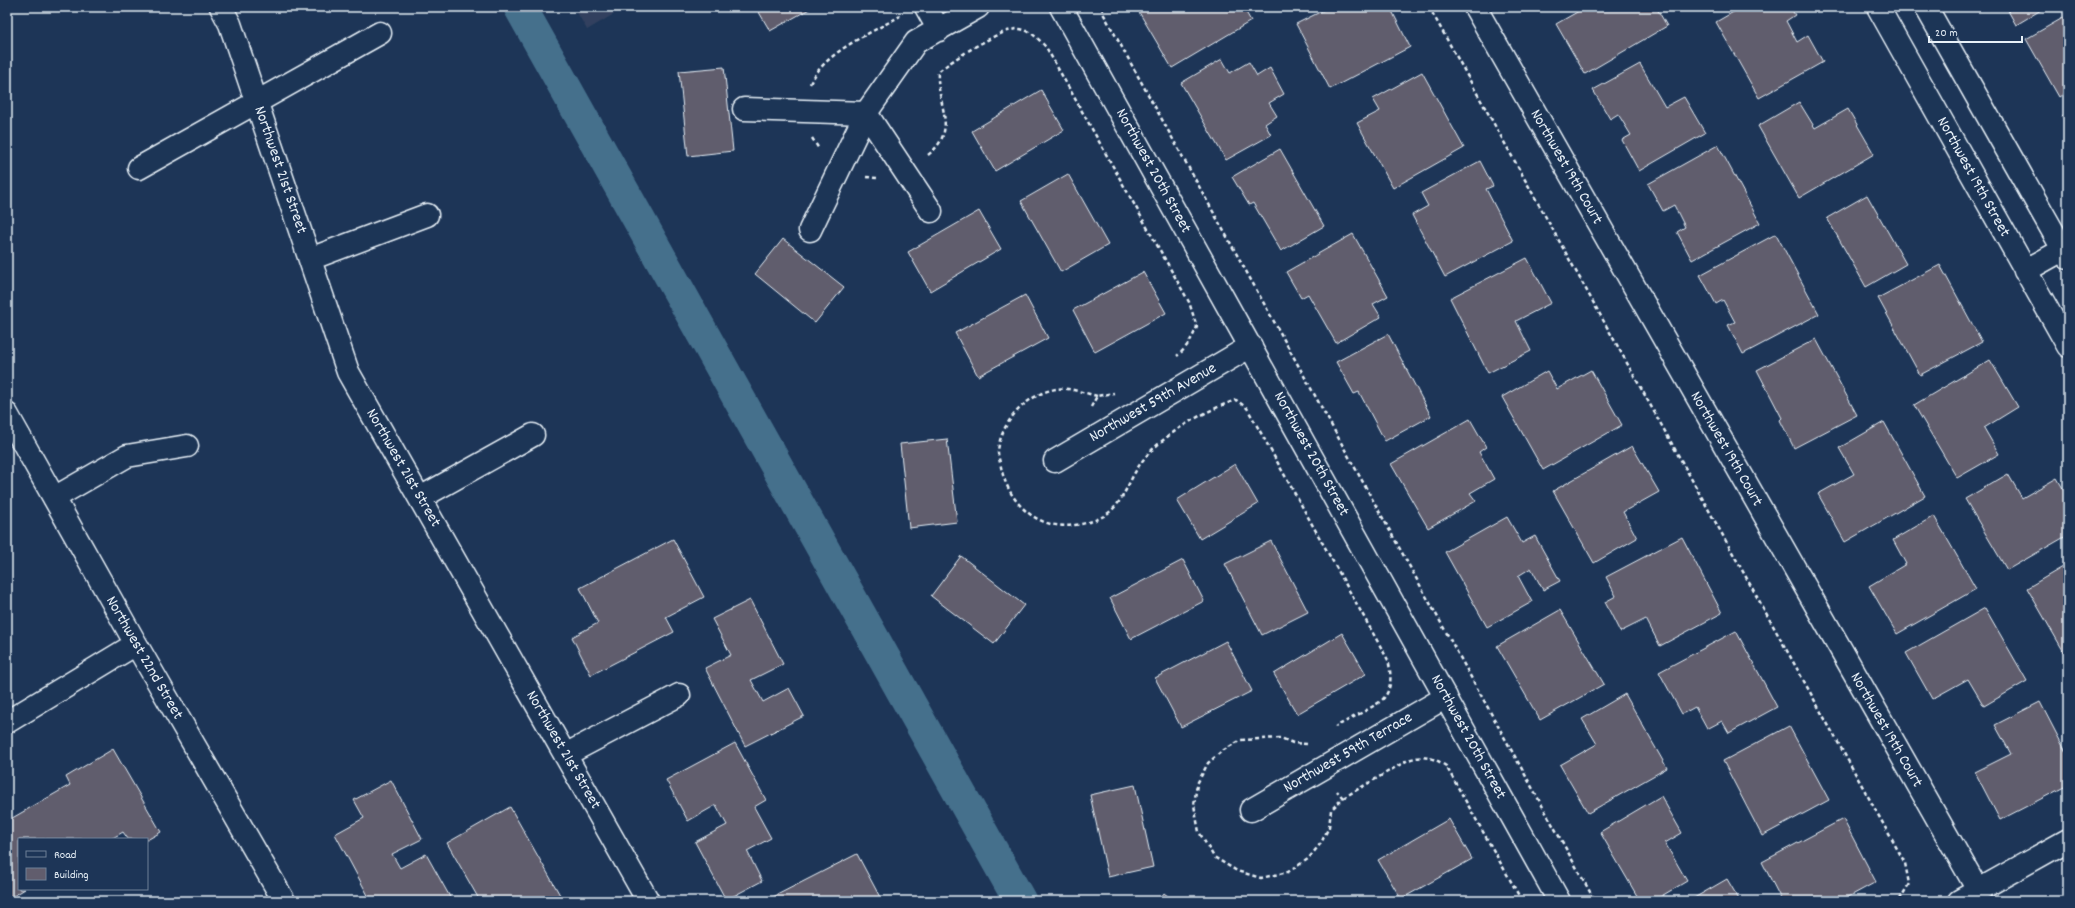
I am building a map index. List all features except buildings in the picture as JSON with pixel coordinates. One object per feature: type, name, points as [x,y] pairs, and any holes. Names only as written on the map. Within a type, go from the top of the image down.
[{"type":"street","name":"Northwest 21st Street","points":[[221,7],[230,24],[348,372],[648,901]]},
{"type":"street","points":[[926,7],[939,30]]},
{"type":"street","points":[[810,230],[866,113],[916,42],[978,7]]},
{"type":"street","name":"Northwest 20th Street","points":[[1061,7],[1559,901]]},
{"type":"street","name":"Northwest 19th Court","points":[[1475,7],[1978,890]]},
{"type":"street","name":"Northwest 19th Street","points":[[1878,7],[2068,346]]},
{"type":"street","points":[[1926,7],[2066,252],[2025,271]]},
{"type":"street","points":[[139,168],[256,101],[380,33]]},
{"type":"street","points":[[744,108],[866,113]]},
{"type":"street","points":[[866,113],[931,211]]},
{"type":"street","points":[[310,259],[427,215]]},
{"type":"street","name":"Northwest 59th Avenue","points":[[1055,461],[1251,346]]},
{"type":"street","name":"Northwest 22nd Street","points":[[7,414],[136,644],[284,901]]},
{"type":"street","points":[[420,498],[533,435]]},
{"type":"street","points":[[54,498],[127,456],[187,446]]},
{"type":"street","points":[[7,722],[136,644]]},
{"type":"street","points":[[565,755],[679,694]]},
{"type":"street","name":"Northwest 59th Terrace","points":[[1251,810],[1446,697]]},
{"type":"street","points":[[1959,901],[2068,840]]},
{"type":"path","points":[[1102,7],[1103,13],[1596,901]]},
{"type":"path","points":[[1429,7],[1905,863],[1909,884],[1899,901]]},
{"type":"path","points":[[903,15],[831,56],[815,74],[804,97],[803,111],[813,142],[838,170],[858,176],[876,178],[893,175],[904,171],[918,164],[935,150],[944,134],[945,114],[937,81],[938,72],[1000,33],[1018,29],[1032,33],[1046,47],[1189,302],[1197,327],[1184,350],[1175,357]]},
{"type":"path","points":[[1116,392],[1097,396],[1057,389],[1036,396],[1019,408],[1006,426],[998,452],[1002,473],[1010,493],[1023,510],[1038,520],[1055,525],[1074,526],[1094,522],[1110,513],[1122,501],[1135,469],[1153,449],[1177,430],[1223,405],[1236,400],[1247,408],[1388,660],[1391,672],[1390,684],[1383,699],[1332,729]]},
{"type":"path","points":[[1091,440],[1081,424],[1097,396]]},
{"type":"path","points":[[1313,740],[1307,744],[1292,743],[1281,738],[1241,740],[1222,751],[1208,763],[1197,784],[1194,805],[1199,832],[1214,857],[1237,871],[1261,878],[1288,872],[1308,859],[1321,843],[1329,826],[1331,810],[1343,798],[1408,760],[1420,756],[1434,758],[1446,766],[1522,901]]},
{"type":"path","points":[[1307,744],[1321,769],[1343,798]]},
{"type":"shaded area","points":[[574,7],[626,7],[587,30]]},
{"type":"waterway","points":[[520,7],[1020,901]]}]
